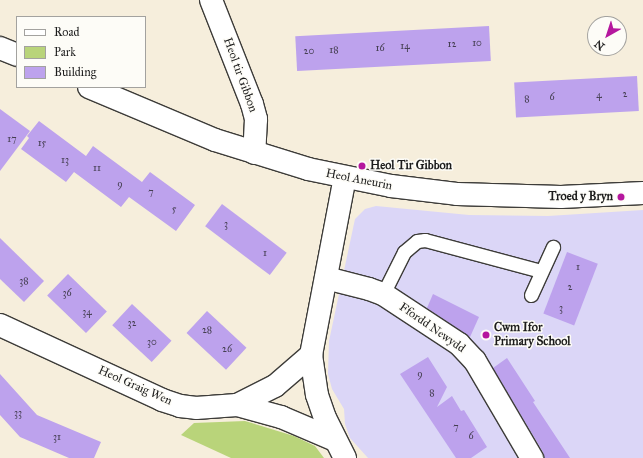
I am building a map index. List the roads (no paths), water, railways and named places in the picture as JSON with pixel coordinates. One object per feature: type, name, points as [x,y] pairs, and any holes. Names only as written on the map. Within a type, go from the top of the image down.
[{"type":"street","name":"Heol tir Gibbon","points":[[211,0],[252,104],[256,119],[254,153]]},
{"type":"street","points":[[0,48],[16,55]]},
{"type":"street","name":"Heol Aneurin","points":[[91,88],[201,135],[308,170],[410,189],[457,194],[561,197],[643,193]]},
{"type":"street","points":[[340,449],[317,394],[310,355],[345,177]]},
{"type":"street","name":"Ffordd Newydd","points":[[326,278],[368,288],[383,294],[459,344],[469,353],[532,458]]},
{"type":"street","name":"Heol Graig Wen","points":[[0,325],[162,400],[180,406],[196,408],[237,405],[275,386],[310,355]]},
{"type":"street","points":[[237,405],[281,417],[340,449]]},
{"type":"lane","points":[[383,294],[404,252],[417,241],[426,240],[541,271]]},
{"type":"lane","points":[[531,295],[553,247]]},
{"type":"place","name":"Heol Tir Gibbon","points":[[362,166]]},
{"type":"place","name":"Troed y Bryn","points":[[621,197]]},
{"type":"place","name":"Cwm Ifor Primary School","points":[[486,335]]}]
